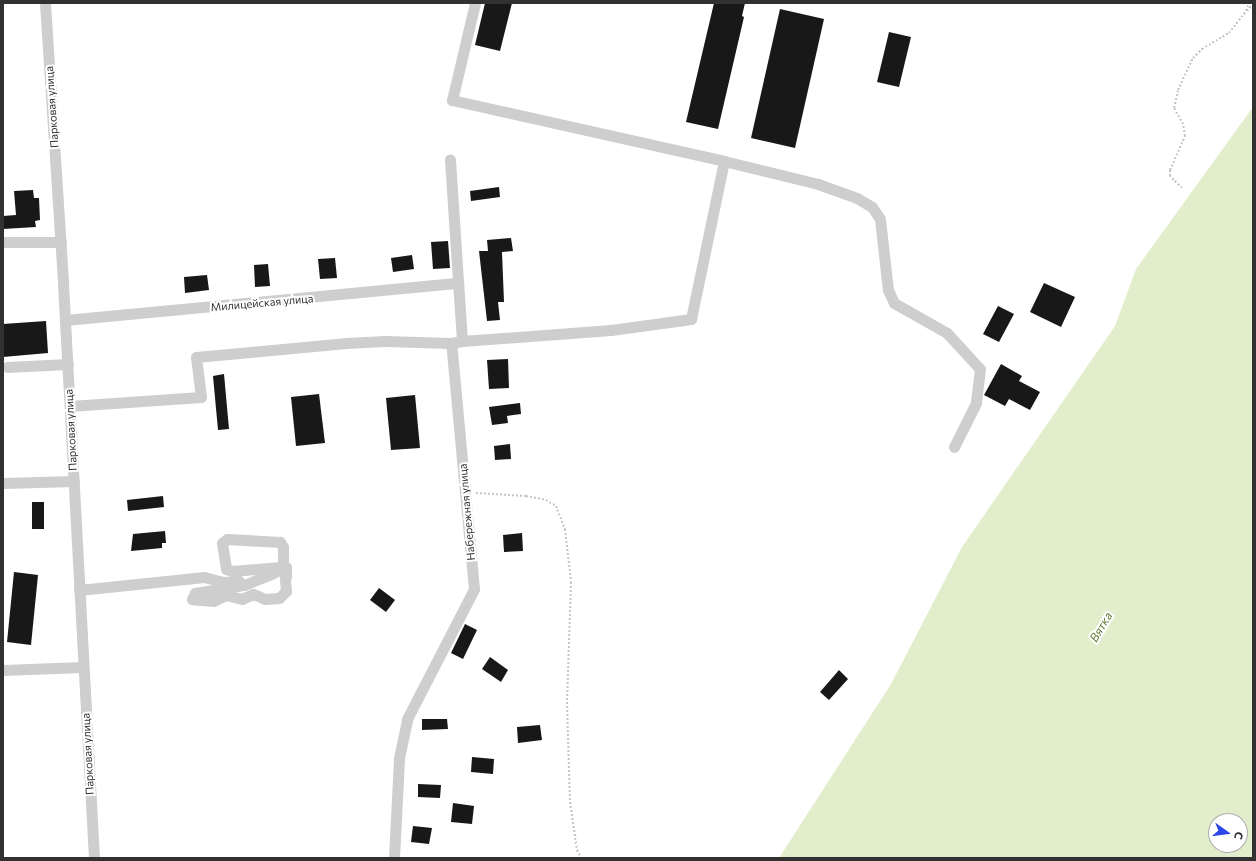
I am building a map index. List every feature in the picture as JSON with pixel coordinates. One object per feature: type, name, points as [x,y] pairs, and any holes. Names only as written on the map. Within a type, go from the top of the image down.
[{"type":"street","name":"Парковая улица","points":[[44,3],[61,242],[94,858]]},
{"type":"street","points":[[475,3],[452,100],[724,161],[818,184],[857,198],[872,208],[880,220],[888,290],[894,304],[947,333],[980,369],[976,403],[954,447]]},
{"type":"street","points":[[450,159],[462,341]]},
{"type":"street","points":[[70,406],[201,397],[196,357],[354,342],[451,343],[611,330],[692,319],[724,161]]},
{"type":"street","points":[[3,242],[61,242]]},
{"type":"street","name":"Милицейская улица","points":[[65,320],[458,283]]},
{"type":"street","name":"Набережная улица","points":[[394,858],[399,758],[407,719],[474,589],[451,343]]},
{"type":"street","points":[[7,367],[68,364]]},
{"type":"street","points":[[3,483],[74,481]]},
{"type":"street","points":[[228,582],[222,543],[232,539],[274,541],[282,544],[285,594],[279,598],[265,599],[253,594],[242,599],[226,595],[209,602],[198,598],[192,599],[195,593],[232,588],[283,571]]},
{"type":"street","points":[[204,577],[215,570],[223,557]]},
{"type":"street","points":[[226,569],[232,571],[283,571]]},
{"type":"street","points":[[79,590],[204,577],[228,582],[259,578]]},
{"type":"street","points":[[3,670],[83,667]]},
{"type":"path","points":[[1246,11],[1249,3]]},
{"type":"path","points":[[1182,188],[1170,176],[1170,170],[1185,136],[1183,124],[1174,108],[1178,90],[1193,58],[1202,49],[1229,33],[1253,4]]},
{"type":"path","points":[[465,493],[511,494],[546,500],[556,506],[566,529],[571,582],[566,702],[570,802],[577,850],[582,858]]},
{"type":"water","name":"Вятка","points":[[1253,107],[1253,858],[779,858],[891,684],[962,547],[1115,326],[1136,269]]},
{"type":"building","points":[[485,3],[512,3],[500,51],[475,45]]},
{"type":"building","points":[[714,3],[745,3],[742,16],[744,17],[718,129],[686,122]]},
{"type":"building","points":[[780,9],[824,19],[795,148],[751,138]]},
{"type":"building","points":[[889,32],[911,37],[899,87],[877,82]]},
{"type":"building","points":[[499,187],[500,197],[471,201],[470,191]]},
{"type":"building","points":[[33,190],[34,198],[39,198],[40,220],[35,221],[36,227],[3,229],[3,216],[16,215],[14,191]]},
{"type":"building","points":[[511,238],[513,251],[502,252],[504,302],[498,302],[500,320],[487,321],[479,251],[488,251],[487,240]]},
{"type":"building","points":[[448,241],[450,268],[433,269],[431,242]]},
{"type":"building","points":[[412,255],[414,269],[393,272],[391,258]]},
{"type":"building","points":[[335,258],[337,278],[320,279],[318,259]]},
{"type":"building","points":[[268,264],[270,286],[255,287],[254,265]]},
{"type":"building","points":[[207,275],[209,290],[185,293],[184,277]]},
{"type":"building","points":[[1044,283],[1075,297],[1061,327],[1030,312]]},
{"type":"building","points":[[998,306],[1014,314],[999,342],[983,334]]},
{"type":"building","points":[[46,321],[48,353],[3,357],[3,324]]},
{"type":"building","points":[[508,359],[509,388],[489,389],[487,360]]},
{"type":"building","points":[[1001,364],[1022,376],[1019,381],[1040,392],[1030,410],[1009,399],[1005,406],[984,395]]},
{"type":"building","points":[[224,374],[229,429],[218,430],[213,376]]},
{"type":"building","points":[[319,394],[325,443],[296,446],[291,397]]},
{"type":"building","points":[[415,395],[420,448],[391,450],[386,398]]},
{"type":"building","points":[[520,403],[521,414],[507,416],[508,423],[492,425],[489,407]]},
{"type":"building","points":[[510,444],[511,459],[495,460],[494,446]]},
{"type":"building","points":[[163,496],[164,507],[128,511],[127,500]]},
{"type":"building","points":[[32,502],[44,502],[44,529],[32,529]]},
{"type":"building","points":[[165,531],[166,543],[162,543],[162,548],[131,551],[133,534]]},
{"type":"building","points":[[522,533],[523,551],[504,552],[503,535]]},
{"type":"building","points":[[14,572],[38,575],[31,645],[7,642]]},
{"type":"building","points":[[379,588],[395,600],[386,612],[370,600]]},
{"type":"building","points":[[465,624],[477,630],[463,659],[451,653]]},
{"type":"building","points":[[490,657],[508,670],[501,682],[482,669]]},
{"type":"building","points":[[839,670],[848,679],[829,700],[820,692]]},
{"type":"building","points":[[422,719],[447,719],[448,729],[422,730]]},
{"type":"building","points":[[540,725],[542,740],[518,743],[517,727]]},
{"type":"building","points":[[472,757],[494,759],[493,774],[471,772]]},
{"type":"building","points":[[418,784],[441,785],[440,798],[418,797]]},
{"type":"building","points":[[453,803],[474,806],[472,824],[451,822]]},
{"type":"building","points":[[413,826],[432,828],[429,844],[411,842]]}]
